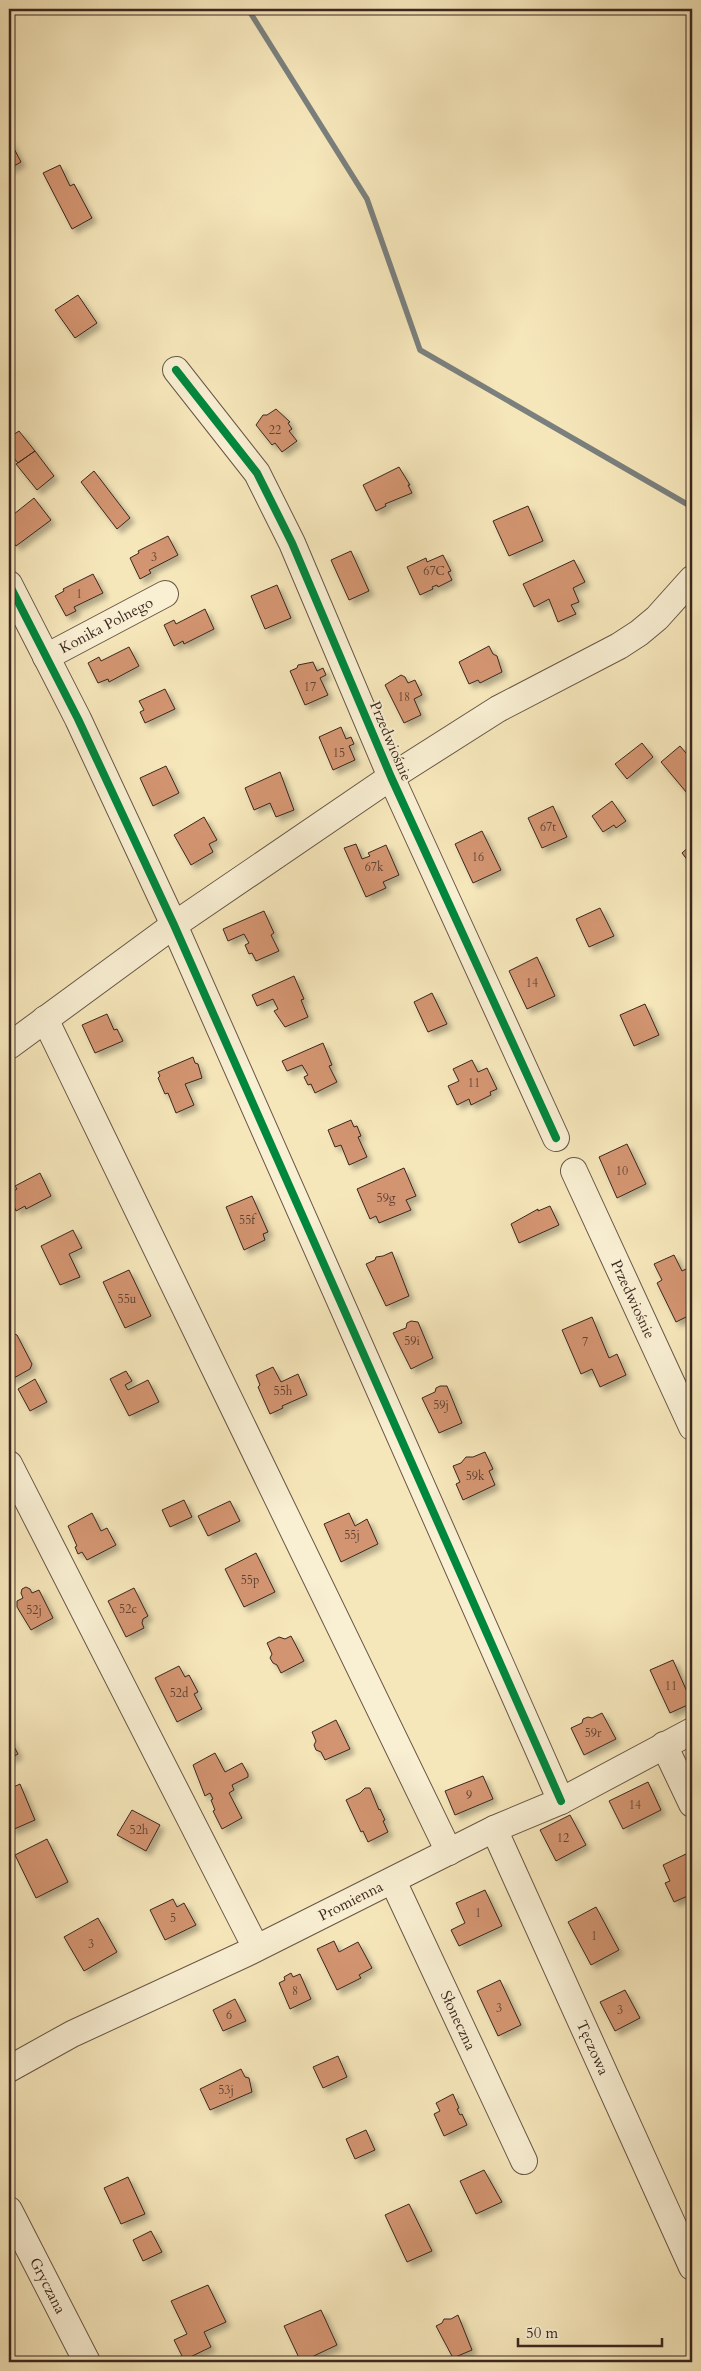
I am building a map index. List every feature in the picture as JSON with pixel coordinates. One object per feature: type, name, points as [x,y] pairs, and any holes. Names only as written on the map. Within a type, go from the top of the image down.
[{"type":"street","name":"Przedwiośnie","points":[[176,370],[257,473],[292,543],[391,777],[556,1138]]},
{"type":"street","points":[[9,1046],[174,925],[391,777],[498,709],[619,646],[639,633],[662,612],[692,579]]},
{"type":"street","points":[[9,584],[78,719],[174,925],[561,1801]]},
{"type":"street","name":"Konika Polnego","points":[[46,657],[165,594]]},
{"type":"street","points":[[45,1019],[449,1852]]},
{"type":"street","name":"Przedwiośnie","points":[[574,1171],[692,1428]]},
{"type":"street","points":[[9,1464],[256,1948]]},
{"type":"street","name":"Promienna","points":[[9,2069],[72,2034],[256,1948],[494,1829],[561,1801],[692,1731]]},
{"type":"street","points":[[664,1745],[692,1804]]},
{"type":"street","name":"Tęczowa","points":[[494,1829],[692,2267]]},
{"type":"street","name":"Słoneczna","points":[[393,1881],[524,2160]]},
{"type":"street","name":"Gryczana","points":[[9,2210],[87,2362]]},
{"type":"building","points":[[9,139],[21,162],[9,169]]},
{"type":"building","points":[[60,165],[70,186],[74,184],[92,218],[72,229],[43,173]]},
{"type":"building","points":[[78,295],[97,323],[75,338],[55,310]]},
{"type":"building","points":[[276,409],[290,422],[288,423],[292,429],[289,431],[297,441],[282,452],[275,443],[272,445],[256,425],[263,415],[267,415]]},
{"type":"building","points":[[9,430],[13,435],[19,431],[35,451],[18,463],[9,452]]},
{"type":"building","points":[[35,451],[54,476],[37,490],[16,464]]},
{"type":"building","points":[[399,467],[410,485],[408,485],[412,493],[385,504],[386,506],[376,511],[363,485]]},
{"type":"building","points":[[94,471],[130,518],[117,529],[81,482]]},
{"type":"building","points":[[34,498],[51,520],[16,546],[9,537],[9,518]]},
{"type":"building","points":[[528,506],[543,541],[509,556],[493,521]]},
{"type":"building","points":[[168,536],[178,555],[149,570],[151,573],[140,579],[130,558],[139,553],[138,551]]},
{"type":"building","points":[[351,551],[369,591],[349,600],[331,560]]},
{"type":"building","points":[[443,555],[451,571],[448,572],[452,580],[438,587],[437,585],[432,587],[433,589],[420,595],[407,567],[426,558],[427,562]]},
{"type":"building","points":[[574,560],[585,582],[573,588],[579,602],[571,605],[576,614],[558,622],[549,599],[534,607],[523,584]]},
{"type":"building","points":[[93,574],[103,593],[74,607],[76,611],[66,616],[55,596],[64,591],[63,589]]},
{"type":"building","points":[[277,585],[291,618],[265,629],[251,596]]},
{"type":"building","points":[[205,609],[214,629],[184,644],[183,641],[174,646],[164,625],[174,620],[176,624]]},
{"type":"building","points":[[489,646],[493,654],[497,656],[502,672],[480,683],[478,680],[469,684],[459,662]]},
{"type":"building","points":[[129,647],[139,666],[109,682],[108,679],[98,683],[88,663],[99,657],[101,661]]},
{"type":"building","points":[[313,662],[317,671],[323,668],[326,675],[320,678],[328,695],[305,705],[290,671],[297,668],[298,665]]},
{"type":"building","points":[[401,675],[405,677],[408,683],[415,680],[422,695],[414,699],[421,715],[404,723],[385,685]]},
{"type":"building","points":[[165,689],[175,709],[145,723],[140,712],[144,710],[139,701]]},
{"type":"building","points":[[341,727],[346,739],[351,737],[354,744],[349,746],[355,760],[333,770],[319,737]]},
{"type":"building","points":[[642,743],[653,757],[627,779],[615,764]]},
{"type":"building","points":[[680,746],[692,760],[692,799],[661,762]]},
{"type":"building","points":[[166,766],[179,793],[153,806],[140,778]]},
{"type":"building","points":[[280,772],[294,810],[276,817],[270,803],[254,810],[245,788]]},
{"type":"building","points":[[612,801],[626,821],[616,828],[614,825],[603,832],[592,816]]},
{"type":"building","points":[[553,806],[567,837],[542,848],[528,818]]},
{"type":"building","points":[[204,817],[217,840],[209,844],[213,852],[191,865],[174,835]]},
{"type":"building","points":[[482,831],[501,870],[473,883],[455,844]]},
{"type":"building","points":[[356,844],[362,859],[370,856],[368,853],[386,845],[399,875],[383,882],[386,888],[366,897],[344,848]]},
{"type":"building","points":[[692,844],[692,866],[682,853]]},
{"type":"building","points":[[600,908],[614,936],[589,947],[576,919]]},
{"type":"building","points":[[264,911],[274,933],[271,935],[279,951],[256,961],[252,953],[249,954],[245,945],[249,943],[244,934],[228,941],[223,929]]},
{"type":"building","points":[[537,957],[555,996],[527,1009],[509,971]]},
{"type":"building","points":[[294,976],[304,999],[301,1000],[308,1017],[285,1027],[274,1011],[278,1009],[273,999],[257,1006],[252,995]]},
{"type":"building","points":[[432,993],[447,1024],[428,1032],[414,1002]]},
{"type":"building","points":[[645,1004],[659,1035],[634,1046],[620,1015]]},
{"type":"building","points":[[107,1014],[114,1030],[117,1029],[123,1041],[95,1053],[82,1025]]},
{"type":"building","points":[[323,1043],[332,1065],[329,1066],[337,1082],[315,1093],[311,1084],[308,1085],[304,1077],[308,1075],[302,1065],[287,1071],[282,1061]]},
{"type":"building","points":[[193,1057],[195,1063],[198,1064],[202,1078],[185,1084],[194,1105],[176,1113],[168,1093],[165,1094],[158,1078],[160,1076],[158,1072]]},
{"type":"building","points":[[472,1060],[478,1072],[487,1068],[497,1089],[490,1092],[491,1095],[471,1105],[469,1099],[457,1105],[448,1086],[459,1081],[453,1069]]},
{"type":"building","points":[[351,1120],[354,1127],[357,1126],[361,1136],[358,1137],[367,1157],[349,1165],[341,1145],[335,1147],[328,1130]]},
{"type":"building","points":[[627,1144],[646,1184],[617,1198],[599,1157]]},
{"type":"building","points":[[404,1168],[416,1196],[406,1200],[411,1210],[379,1223],[376,1216],[370,1219],[357,1189]]},
{"type":"building","points":[[40,1173],[51,1196],[26,1209],[25,1206],[16,1211],[9,1193],[17,1189],[15,1186]]},
{"type":"building","points":[[252,1196],[268,1232],[263,1234],[265,1240],[244,1250],[226,1207]]},
{"type":"building","points":[[550,1206],[559,1225],[519,1243],[511,1224],[538,1209],[538,1211]]},
{"type":"building","points":[[73,1230],[82,1248],[69,1254],[80,1277],[60,1285],[41,1246]]},
{"type":"building","points":[[392,1252],[409,1296],[386,1306],[366,1264],[375,1260],[376,1257]]},
{"type":"building","points":[[674,1255],[682,1271],[686,1269],[692,1283],[692,1314],[676,1322],[657,1283],[662,1280],[654,1264]]},
{"type":"building","points":[[129,1270],[151,1316],[125,1328],[103,1282]]},
{"type":"building","points":[[592,1317],[609,1358],[617,1354],[626,1375],[600,1387],[592,1369],[581,1374],[562,1330]]},
{"type":"building","points":[[411,1321],[418,1322],[433,1358],[411,1369],[393,1333],[406,1328],[407,1323]]},
{"type":"building","points":[[12,1333],[17,1335],[32,1364],[30,1369],[12,1379],[9,1377],[9,1335]]},
{"type":"building","points":[[273,1367],[281,1382],[298,1374],[307,1395],[282,1406],[283,1408],[270,1414],[258,1387],[260,1385],[256,1375]]},
{"type":"building","points":[[126,1371],[132,1381],[125,1385],[128,1390],[148,1380],[159,1402],[129,1416],[110,1379]]},
{"type":"building","points":[[35,1379],[47,1402],[30,1411],[18,1389]]},
{"type":"building","points":[[447,1386],[462,1423],[439,1433],[422,1398],[435,1392],[436,1388]]},
{"type":"building","points":[[485,1452],[493,1469],[489,1471],[495,1485],[463,1500],[456,1484],[460,1482],[453,1466],[461,1463],[466,1457],[473,1457]]},
{"type":"building","points":[[184,1500],[192,1517],[170,1527],[162,1510]]},
{"type":"building","points":[[230,1501],[240,1521],[208,1536],[198,1516]]},
{"type":"building","points":[[92,1513],[101,1531],[107,1528],[116,1545],[87,1560],[82,1552],[78,1554],[75,1547],[77,1546],[68,1526]]},
{"type":"building","points":[[349,1513],[355,1526],[367,1519],[378,1544],[341,1562],[324,1524]]},
{"type":"building","points":[[256,1553],[275,1592],[244,1607],[225,1569]]},
{"type":"building","points":[[26,1587],[32,1593],[39,1590],[53,1618],[31,1630],[17,1607],[17,1601],[23,1598],[22,1589]]},
{"type":"building","points":[[134,1588],[148,1616],[143,1619],[144,1628],[126,1637],[108,1601]]},
{"type":"building","points":[[291,1636],[304,1661],[281,1673],[277,1665],[270,1658],[272,1654],[267,1643],[279,1637],[285,1639]]},
{"type":"building","points":[[673,1660],[692,1703],[670,1713],[650,1670]]},
{"type":"building","points":[[179,1666],[185,1677],[189,1675],[198,1692],[194,1694],[202,1709],[177,1722],[155,1678]]},
{"type":"building","points":[[602,1713],[616,1739],[584,1755],[571,1728],[582,1723],[583,1719],[592,1718]]},
{"type":"building","points":[[336,1720],[350,1749],[325,1760],[321,1752],[316,1750],[314,1745],[316,1741],[312,1732]]},
{"type":"building","points":[[9,1737],[18,1754],[9,1759]]},
{"type":"building","points":[[215,1753],[225,1772],[242,1763],[248,1774],[248,1777],[232,1785],[234,1790],[229,1793],[242,1818],[222,1829],[213,1811],[215,1810],[211,1800],[213,1799],[210,1793],[205,1796],[193,1765]]},
{"type":"building","points":[[483,1776],[493,1799],[455,1815],[445,1791]]},
{"type":"building","points":[[648,1782],[661,1810],[623,1829],[609,1801]]},
{"type":"building","points":[[20,1784],[35,1820],[12,1830],[9,1821],[9,1789]]},
{"type":"building","points":[[365,1788],[370,1788],[385,1820],[383,1821],[388,1832],[368,1842],[363,1831],[361,1832],[346,1800],[360,1793]]},
{"type":"building","points":[[132,1810],[160,1825],[146,1851],[117,1835]]},
{"type":"building","points":[[570,1815],[586,1845],[556,1861],[540,1830]]},
{"type":"building","points":[[47,1839],[68,1882],[36,1898],[15,1855]]},
{"type":"building","points":[[686,1854],[692,1867],[692,1894],[674,1902],[665,1883],[670,1881],[663,1865]]},
{"type":"building","points":[[485,1890],[502,1926],[459,1946],[451,1930],[465,1923],[456,1903]]},
{"type":"building","points":[[173,1899],[177,1907],[184,1903],[196,1925],[165,1940],[150,1910]]},
{"type":"building","points":[[596,1907],[619,1950],[591,1965],[568,1922]]},
{"type":"building","points":[[98,1918],[117,1952],[84,1971],[64,1937]]},
{"type":"building","points":[[334,1941],[339,1952],[358,1942],[372,1968],[359,1975],[361,1978],[337,1990],[317,1949]]},
{"type":"building","points":[[291,1973],[293,1977],[300,1974],[311,1999],[290,2009],[279,1983],[285,1980],[284,1977]]},
{"type":"building","points":[[500,1980],[521,2025],[498,2036],[477,1991]]},
{"type":"building","points":[[625,1990],[640,2018],[615,2031],[600,2002]]},
{"type":"building","points":[[235,1999],[246,2021],[223,2031],[213,2010]]},
{"type":"building","points":[[338,2056],[347,2077],[323,2088],[313,2067]]},
{"type":"building","points":[[241,2069],[245,2077],[249,2078],[252,2092],[210,2110],[200,2089]]},
{"type":"building","points":[[453,2094],[459,2108],[457,2109],[460,2115],[462,2114],[467,2125],[444,2136],[434,2114],[440,2111],[436,2103]]},
{"type":"building","points":[[366,2130],[375,2150],[355,2159],[346,2139]]},
{"type":"building","points":[[484,2170],[502,2202],[476,2214],[460,2181]]},
{"type":"building","points":[[128,2177],[145,2214],[121,2224],[104,2188]]},
{"type":"building","points":[[409,2204],[432,2251],[407,2262],[385,2215]]},
{"type":"building","points":[[151,2231],[162,2252],[143,2261],[133,2240]]},
{"type":"building","points":[[208,2285],[226,2322],[204,2332],[211,2347],[184,2360],[174,2340],[187,2334],[171,2301]]},
{"type":"building","points":[[321,2310],[337,2345],[301,2362],[284,2326]]},
{"type":"building","points":[[458,2315],[472,2350],[453,2358],[436,2326],[442,2323],[444,2319],[451,2319]]},
{"type":"waterway","points":[[248,9],[367,199],[420,350],[692,507]]},
{"type":"cycle path","points":[[176,370],[257,473],[292,543],[391,777],[556,1138]]},
{"type":"cycle path","points":[[9,584],[78,719],[174,925],[561,1801]]}]
